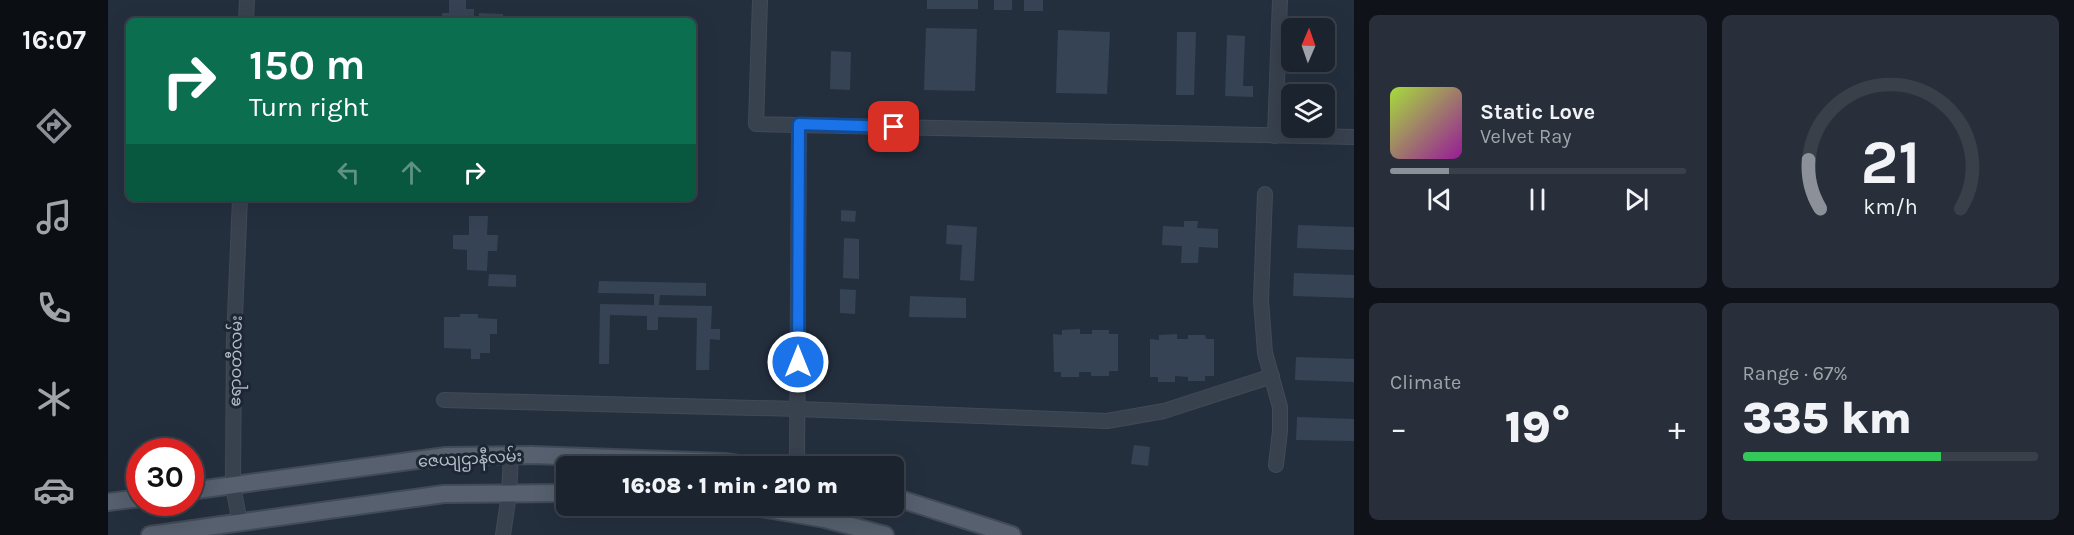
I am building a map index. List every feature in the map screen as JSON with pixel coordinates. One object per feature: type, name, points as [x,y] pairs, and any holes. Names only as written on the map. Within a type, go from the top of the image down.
[{"type":"main road","name":"ဇေယျဌာနီလမ်း","points":[[204,489],[446,456],[556,456]]},
{"type":"main road","points":[[150,535],[444,494],[556,493]]},
{"type":"main road","points":[[108,502],[126,500]]},
{"type":"main road","points":[[904,500],[1012,535]]},
{"type":"main road","points":[[834,516],[861,531],[885,535]]},
{"type":"street","points":[[246,18],[247,0]]},
{"type":"street","points":[[760,0],[756,124],[1354,137]]},
{"type":"street","points":[[1275,136],[1280,0]]},
{"type":"street","points":[[797,456],[799,124]]},
{"type":"street","points":[[1265,194],[1261,300],[1265,353],[1280,408],[1276,465]]},
{"type":"street","name":"ဧရာဝတီလမ်း","points":[[240,201],[234,340],[233,486],[240,523]]},
{"type":"street","points":[[444,400],[1107,420],[1164,411],[1272,376]]},
{"type":"street","points":[[503,535],[509,494],[511,455]]},
{"type":"building","points":[[449,0],[466,0],[466,9],[474,9],[474,18],[442,18],[442,13],[449,13]]},
{"type":"building","points":[[927,0],[978,0],[978,9],[927,9]]},
{"type":"building","points":[[994,0],[1012,0],[1012,10],[994,10]]},
{"type":"building","points":[[1024,0],[1043,0],[1043,11],[1024,11]]},
{"type":"building","points":[[479,13],[503,14],[503,18],[479,18]]},
{"type":"building","points":[[926,28],[977,29],[975,91],[924,90]]},
{"type":"building","points":[[1058,30],[1110,32],[1107,94],[1056,93]]},
{"type":"building","points":[[1177,32],[1196,32],[1194,95],[1176,95]]},
{"type":"building","points":[[1227,35],[1245,36],[1243,86],[1253,86],[1253,97],[1225,96]]},
{"type":"building","points":[[831,51],[851,52],[850,90],[830,89]]},
{"type":"building","points":[[841,210],[856,211],[855,222],[841,221]]},
{"type":"building","points":[[469,216],[488,216],[487,235],[498,235],[497,251],[488,251],[487,271],[467,270],[467,250],[453,249],[453,235],[469,235]]},
{"type":"building","points":[[1184,221],[1198,221],[1197,228],[1218,229],[1218,248],[1199,247],[1198,263],[1181,263],[1182,246],[1162,245],[1163,226],[1184,227]]},
{"type":"building","points":[[947,225],[977,227],[974,281],[960,280],[962,245],[946,244]]},
{"type":"building","points":[[1298,225],[1354,227],[1354,250],[1297,248]]},
{"type":"building","points":[[844,238],[859,239],[859,279],[843,278]]},
{"type":"building","points":[[1294,273],[1354,275],[1354,298],[1293,296]]},
{"type":"building","points":[[489,274],[516,275],[516,287],[488,286]]},
{"type":"building","points":[[599,281],[706,283],[706,296],[660,295],[659,305],[712,306],[711,329],[720,329],[720,340],[710,339],[709,370],[696,370],[697,318],[658,317],[658,330],[647,330],[647,316],[610,315],[609,364],[599,364],[600,304],[654,305],[654,294],[598,293]]},
{"type":"building","points":[[840,289],[856,290],[855,314],[840,313]]},
{"type":"building","points":[[910,296],[966,298],[966,318],[909,317]]},
{"type":"building","points":[[460,314],[478,314],[478,318],[497,319],[497,334],[490,334],[490,353],[480,353],[480,359],[471,359],[471,349],[444,348],[444,317],[460,317]]},
{"type":"building","points":[[1080,329],[1080,334],[1092,334],[1092,330],[1109,330],[1109,334],[1118,334],[1118,371],[1109,371],[1109,376],[1091,376],[1091,372],[1079,372],[1079,377],[1061,377],[1061,372],[1054,372],[1053,334],[1062,335],[1062,330]]},
{"type":"building","points":[[1177,334],[1177,339],[1188,339],[1188,335],[1205,335],[1206,339],[1214,339],[1214,376],[1205,376],[1205,381],[1188,381],[1188,377],[1175,376],[1175,382],[1158,382],[1158,377],[1150,377],[1150,339],[1159,340],[1159,335]]},
{"type":"building","points":[[1296,357],[1354,359],[1354,382],[1295,380]]},
{"type":"building","points":[[1297,417],[1354,419],[1354,441],[1296,440]]},
{"type":"building","points":[[1134,445],[1150,447],[1148,466],[1131,464]]},
{"type":"route","points":[[798,362],[799,124],[894,127]]}]
